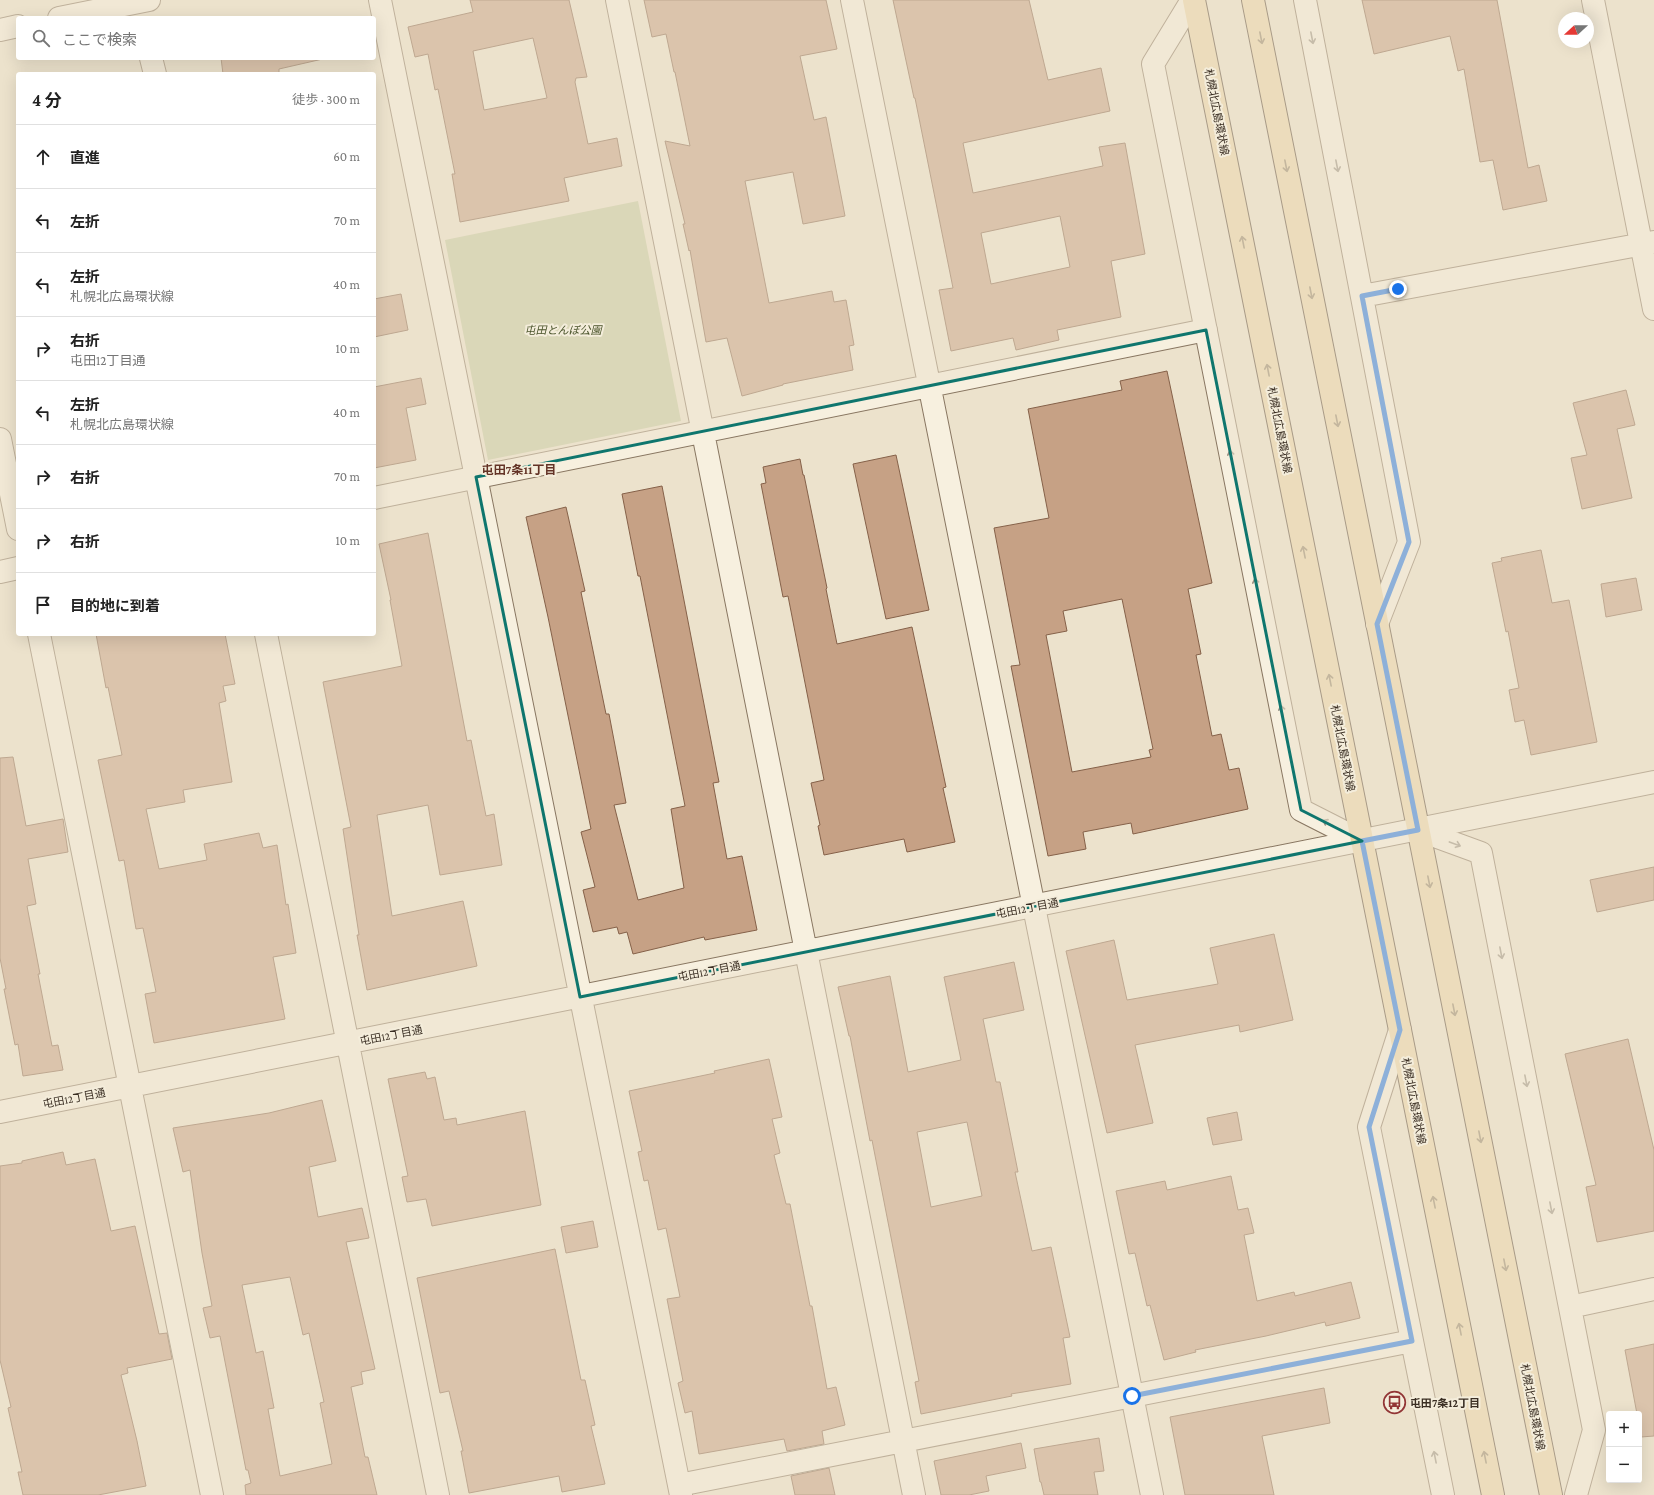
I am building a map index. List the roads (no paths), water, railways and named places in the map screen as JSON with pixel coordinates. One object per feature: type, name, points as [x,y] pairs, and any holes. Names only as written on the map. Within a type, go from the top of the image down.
[{"type":"main road","name":"札幌北広島環状線","points":[[1193,0],[1493,1495]]},
{"type":"main road","name":"札幌北広島環状線","points":[[1253,0],[1551,1495]]},
{"type":"street","points":[[380,0],[680,1490],[903,1441],[1412,1341]]},
{"type":"street","points":[[617,0],[914,1495]]},
{"type":"street","points":[[852,0],[1152,1495]]},
{"type":"street","points":[[1193,0],[1153,64],[1301,810],[1362,841]]},
{"type":"street","points":[[1305,0],[1409,542],[1377,624]]},
{"type":"street","points":[[1593,0],[1648,243],[1654,309]]},
{"type":"street","points":[[72,16],[143,5]]},
{"type":"street","points":[[0,30],[16,26]]},
{"type":"street","points":[[151,60],[154,72]]},
{"type":"street","points":[[1362,296],[1648,243]]},
{"type":"street","points":[[376,498],[1206,330]]},
{"type":"street","points":[[0,439],[16,519]]},
{"type":"street","points":[[0,572],[16,568]]},
{"type":"street","points":[[39,636],[212,1495]]},
{"type":"street","points":[[266,636],[438,1495]]},
{"type":"street","name":"屯田12丁目通","points":[[0,1112],[1654,782]]},
{"type":"street","points":[[1418,830],[1481,853],[1594,1430],[1576,1495]]},
{"type":"street","points":[[1400,1030],[1369,1127],[1443,1495]]},
{"type":"street","points":[[1570,1307],[1654,1289]]},
{"type":"place","name":"屯田7条12丁目","points":[[1395,1403]]},
{"type":"district","name":"屯田7条11丁目","points":[[519,470]]},
{"type":"park label","name":"屯田とんぼ公園","points":[[563,330]]}]
